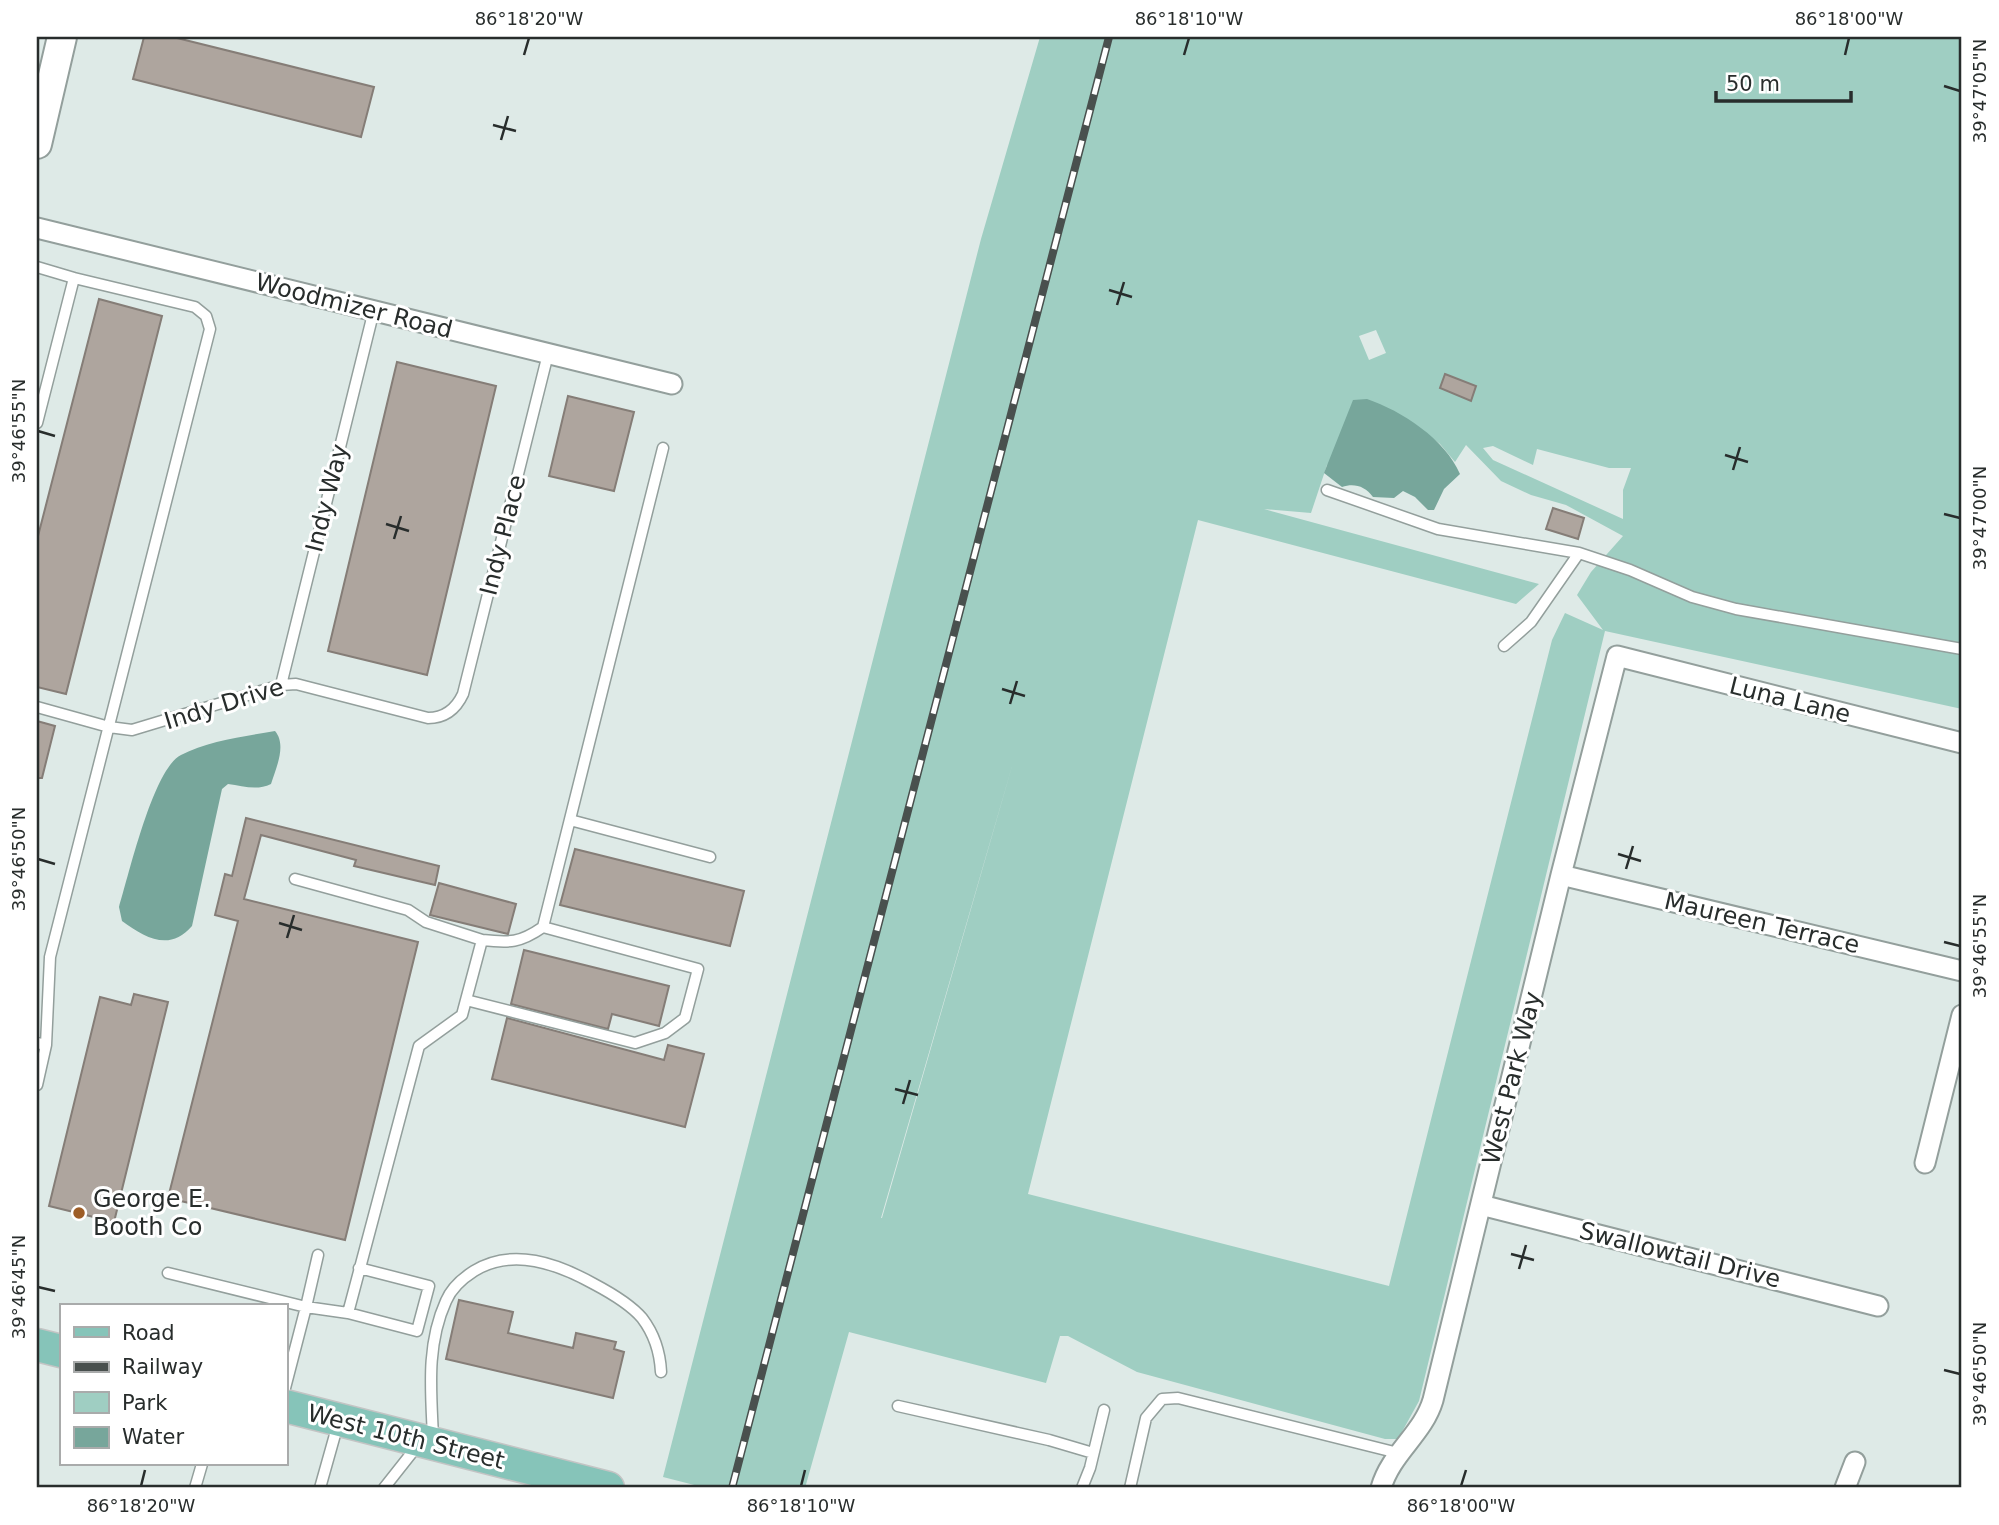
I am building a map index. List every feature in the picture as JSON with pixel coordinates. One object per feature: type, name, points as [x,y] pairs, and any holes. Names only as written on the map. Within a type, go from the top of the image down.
[{"type":"main road","points":[[37,144],[62,37]]},
{"type":"main road","points":[[37,1345],[60,1351]]},
{"type":"main road","name":"West 10th Street","points":[[287,1407],[608,1488]]},
{"type":"street","name":"Woodmizer Road","points":[[37,228],[672,384]]},
{"type":"street","name":"Luna Lane","points":[[1617,656],[1962,743]]},
{"type":"street","name":"West Park Way","points":[[1381,1488],[1398,1453],[1417,1433],[1431,1406],[1617,656]]},
{"type":"street","name":"Maureen Terrace","points":[[1561,875],[1962,971]]},
{"type":"street","points":[[1925,1163],[1962,1015]]},
{"type":"street","name":"Swallowtail Drive","points":[[1481,1205],[1878,1306]]},
{"type":"street","points":[[1844,1488],[1854,1462]]},
{"type":"lane","points":[[37,267],[195,307],[206,316],[210,329],[50,957],[37,1085]]},
{"type":"lane","points":[[37,423],[74,278]]},
{"type":"lane","name":"Indy Way","points":[[281,685],[373,310]]},
{"type":"lane","name":"Indy Place","points":[[451,711],[463,694],[548,355]]},
{"type":"lane","points":[[295,879],[408,910],[426,922],[482,940],[510,943],[526,938],[543,927],[663,448]]},
{"type":"lane","points":[[1327,490],[1438,529],[1579,554],[1630,570],[1692,597],[1736,609],[1962,649]]},
{"type":"lane","points":[[1504,646],[1531,622],[1579,554]]},
{"type":"lane","name":"Indy Drive","points":[[37,707],[109,727],[142,729],[281,685],[296,684],[428,718],[443,716],[451,711]]},
{"type":"lane","points":[[570,820],[710,857]]},
{"type":"lane","points":[[466,1000],[635,1043],[665,1033],[685,1018],[698,969],[543,927]]},
{"type":"lane","points":[[348,1313],[419,1046],[462,1015],[482,940]]},
{"type":"lane","points":[[287,1380],[318,1255]]},
{"type":"lane","points":[[383,1488],[427,1443],[430,1353],[446,1299],[463,1278],[482,1267],[505,1259],[531,1259],[572,1272],[616,1296],[641,1318],[659,1348],[661,1372]]},
{"type":"lane","points":[[168,1273],[418,1331],[429,1286],[359,1268]]},
{"type":"lane","points":[[1130,1488],[1146,1418],[1162,1399],[1178,1398],[1398,1453]]},
{"type":"lane","points":[[898,1406],[1049,1440],[1093,1453]]},
{"type":"lane","points":[[1082,1488],[1104,1410]]},
{"type":"lane","points":[[320,1488],[339,1420]]},
{"type":"lane","points":[[195,1488],[201,1466]]},
{"type":"green space","points":[[1040,37],[1962,37],[1962,709],[1605,631],[1419,1401],[1398,1439],[1385,1439],[1137,1372],[1068,1336],[1060,1336],[1046,1383],[849,1332],[805,1488],[706,1488],[663,1477],[981,239]],"holes":[[[1376,330],[1386,353],[1369,360],[1359,336]],[[1424,432],[1440,444],[1455,462],[1466,445],[1501,481],[1531,495],[1566,505],[1623,536],[1591,572],[1577,595],[1603,630],[1565,613],[1552,640],[1389,1286],[1028,1194],[1198,520],[1516,604],[1539,584],[1264,509],[1311,513],[1327,465]],[[1493,446],[1533,465],[1537,449],[1609,468],[1631,468],[1623,490],[1623,519],[1493,460],[1483,448]],[[1015,756],[882,1218],[881,1218]]]},
{"type":"water","points":[[1367,399],[1394,411],[1421,428],[1453,461],[1460,474],[1444,489],[1434,510],[1428,510],[1415,497],[1403,491],[1394,498],[1373,497],[1359,486],[1342,487],[1324,473],[1353,400]]},
{"type":"water","points":[[275,731],[280,750],[271,784],[255,788],[228,784],[222,789],[192,926],[175,939],[157,940],[122,921],[119,907],[143,824],[161,780],[171,764],[181,755],[203,746]]},
{"type":"building","points":[[144,37],[173,37],[374,87],[361,137],[133,79]]},
{"type":"building","points":[[99,299],[162,316],[66,694],[37,687],[37,540]]},
{"type":"building","points":[[397,362],[496,386],[427,675],[328,651]]},
{"type":"building","points":[[1445,374],[1476,386],[1471,401],[1440,388]]},
{"type":"building","points":[[568,396],[634,412],[614,491],[549,476]]},
{"type":"building","points":[[1553,508],[1584,518],[1578,539],[1546,529]]},
{"type":"building","points":[[37,721],[55,726],[42,778],[37,778]]},
{"type":"building","points":[[246,818],[439,866],[435,885],[354,866],[356,860],[261,835],[244,899],[418,942],[345,1240],[168,1198],[238,921],[215,915],[225,874],[232,876]]},
{"type":"building","points":[[575,849],[744,891],[730,946],[560,905]]},
{"type":"building","points":[[439,883],[516,904],[508,934],[430,915]]},
{"type":"building","points":[[524,950],[669,986],[659,1026],[612,1014],[608,1029],[511,1004]]},
{"type":"building","points":[[134,994],[168,1002],[114,1222],[49,1206],[100,997],[131,1005]]},
{"type":"building","points":[[507,1018],[664,1060],[668,1045],[704,1054],[685,1127],[492,1079]]},
{"type":"building","points":[[459,1300],[513,1312],[508,1333],[573,1348],[576,1333],[616,1342],[614,1349],[624,1352],[613,1398],[446,1359]]},
{"type":"railway","points":[[732,1488],[1109,37]]},
{"type":"place","name":"George E. Booth Co","points":[[79,1213]]}]
